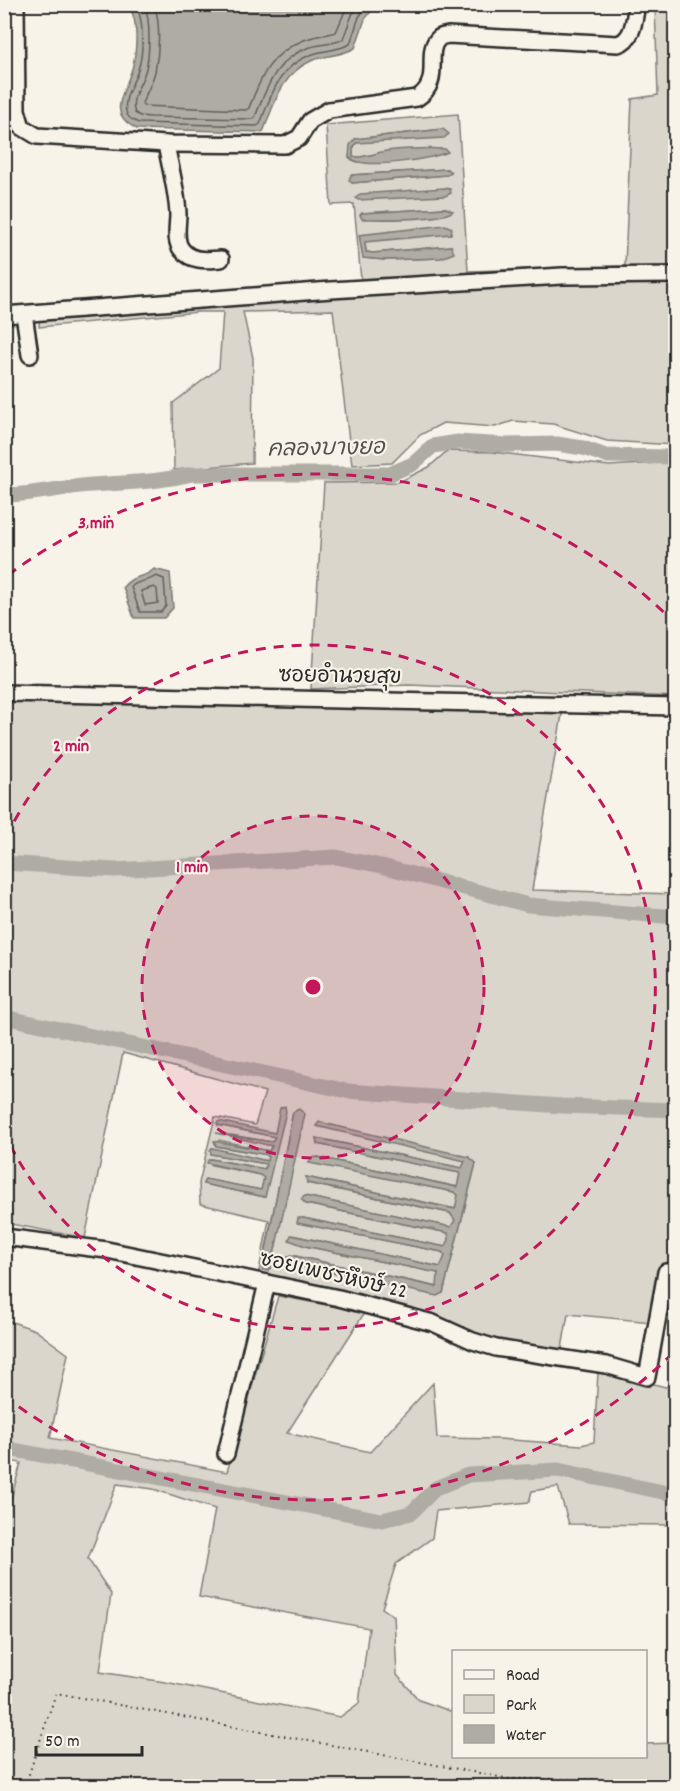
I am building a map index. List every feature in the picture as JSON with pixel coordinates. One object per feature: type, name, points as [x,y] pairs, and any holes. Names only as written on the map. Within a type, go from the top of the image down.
[{"type":"street","points":[[16,4],[17,110],[22,126],[37,136],[166,144],[285,145],[299,138],[310,121],[328,110],[417,98],[426,92],[431,84],[434,47],[439,38],[448,35],[618,44],[625,42],[630,35],[637,4]]},
{"type":"street","points":[[166,144],[178,212],[177,242],[189,257],[201,260],[221,259]]},
{"type":"street","points":[[4,315],[539,277],[675,275]]},
{"type":"street","points":[[24,314],[30,355]]},
{"type":"street","name":"ซอยอำนวยสุข","points":[[4,693],[675,707]]},
{"type":"street","name":"ซอยเพชรหึงษ์ 22","points":[[4,1237],[107,1250],[339,1298],[433,1323],[473,1341],[496,1348],[606,1365],[647,1377],[666,1272],[675,1271]]},
{"type":"street","points":[[226,1454],[267,1283]]},
{"type":"path","points":[[26,1786],[57,1693],[510,1779],[675,1780]]},
{"type":"green space","points":[[655,5],[675,5],[675,445],[607,441],[553,424],[513,421],[495,427],[443,423],[420,435],[392,463],[352,465],[333,310],[243,312],[253,358],[252,463],[174,470],[173,403],[219,368],[223,312],[199,312],[39,327],[40,308],[361,280],[354,204],[331,205],[326,125],[458,114],[468,271],[625,266],[632,99],[658,95]],"holes":[[[443,129],[356,143],[353,157],[386,152],[363,162],[349,157],[355,139]],[[447,169],[446,175],[352,183],[351,175]],[[445,208],[432,217],[362,213]],[[360,235],[369,240],[365,242],[366,252],[373,253],[451,246],[441,258],[385,260],[363,258]]]},
{"type":"green space","points":[[447,451],[492,452],[609,466],[675,462],[675,697],[409,685],[311,689],[324,483],[399,482],[429,467]]},
{"type":"green space","points":[[4,699],[563,709],[532,890],[675,894],[675,1263],[664,1264],[652,1322],[568,1314],[561,1354],[474,1334],[258,1276],[269,1220],[200,1204],[199,1183],[215,1117],[255,1125],[265,1092],[123,1053],[85,1238],[5,1223]],"holes":[[[293,1112],[271,1268],[268,1271],[262,1269]],[[217,1123],[271,1134],[277,1129],[265,1197],[203,1184],[205,1179],[261,1190],[264,1178],[260,1175],[211,1165],[211,1159],[265,1169],[266,1164],[211,1154],[212,1148],[267,1161],[269,1155],[216,1146],[219,1140],[269,1151],[272,1146],[231,1135],[272,1142],[275,1137]],[[317,1138],[462,1168],[465,1161],[461,1159],[468,1157],[476,1163],[443,1293],[291,1255],[438,1287],[438,1273],[305,1246],[292,1235],[441,1267],[445,1256],[442,1252],[298,1223],[298,1219],[303,1218],[446,1247],[449,1233],[306,1204],[302,1199],[305,1196],[451,1227],[455,1220],[450,1213],[307,1183],[306,1177],[456,1209],[458,1195],[454,1192],[309,1162],[318,1157],[458,1187],[460,1173],[317,1144]]]},
{"type":"green space","points":[[278,1296],[365,1312],[287,1433],[370,1452],[433,1383],[437,1438],[499,1439],[581,1445],[594,1442],[598,1372],[629,1377],[665,1387],[675,1384],[675,1525],[569,1524],[558,1487],[532,1491],[529,1502],[436,1511],[432,1538],[396,1564],[382,1608],[394,1616],[397,1675],[419,1700],[452,1712],[452,1758],[647,1758],[647,1744],[675,1743],[675,1786],[5,1786],[5,1520],[21,1463],[5,1460],[4,1319],[35,1330],[68,1354],[50,1438],[227,1472]],"holes":[[[117,1484],[153,1489],[215,1509],[199,1597],[369,1628],[359,1703],[340,1717],[165,1682],[100,1672],[111,1594],[88,1559]]]},
{"type":"water","points":[[129,5],[376,5],[365,19],[355,48],[311,61],[292,74],[275,101],[263,132],[137,129],[127,122],[119,108],[133,65],[135,50],[135,26]]},
{"type":"water","points":[[443,129],[449,134],[444,138],[356,143],[353,149],[353,157],[408,149],[445,149],[448,152],[440,155],[381,163],[356,161],[349,157],[350,145],[355,139]]},
{"type":"water","points":[[447,169],[451,172],[447,175],[352,183],[349,180],[351,175]]},
{"type":"water","points":[[450,189],[451,193],[445,196],[358,200],[356,198],[360,194]]},
{"type":"water","points":[[445,208],[453,211],[437,216],[410,219],[362,219],[360,215],[362,213]]},
{"type":"water","points":[[445,225],[452,228],[451,234],[365,242],[366,252],[451,246],[454,253],[441,258],[385,260],[363,258],[359,235]]},
{"type":"water","points":[[154,569],[170,573],[173,608],[164,618],[134,618],[123,587],[132,579]]},
{"type":"water","points":[[285,1106],[286,1112],[265,1197],[203,1184],[205,1179],[261,1190],[264,1178],[260,1175],[207,1163],[211,1159],[265,1169],[266,1164],[211,1154],[210,1150],[212,1148],[267,1161],[268,1155],[216,1146],[214,1141],[269,1151],[272,1146],[216,1133],[272,1142],[275,1137],[217,1123],[219,1121],[275,1133],[280,1108]]},
{"type":"water","points":[[299,1109],[305,1114],[271,1268],[268,1271],[262,1270],[293,1112]]},
{"type":"water","points":[[319,1122],[469,1157],[476,1163],[443,1293],[437,1296],[287,1263],[286,1258],[291,1255],[437,1287],[438,1273],[305,1246],[289,1240],[291,1235],[440,1267],[445,1256],[442,1252],[297,1223],[298,1218],[445,1247],[449,1240],[448,1233],[306,1204],[301,1199],[305,1196],[451,1227],[455,1220],[450,1213],[307,1183],[306,1177],[455,1209],[458,1195],[454,1192],[309,1163],[311,1158],[318,1157],[457,1187],[460,1173],[317,1144],[316,1138],[462,1168],[465,1161],[316,1126]]},
{"type":"waterway","name":"คลองบางยอ","points":[[4,495],[80,486],[154,481],[192,474],[390,474],[413,464],[433,446],[458,442],[507,445],[557,444],[583,448],[606,456],[676,457]]},
{"type":"waterway","points":[[4,863],[115,870],[336,857],[382,866],[528,905],[676,917]]},
{"type":"waterway","points":[[4,1017],[347,1091],[562,1106],[676,1110]]},
{"type":"waterway","points":[[4,1448],[382,1520],[411,1513],[436,1488],[468,1475],[558,1470],[676,1493]]}]
